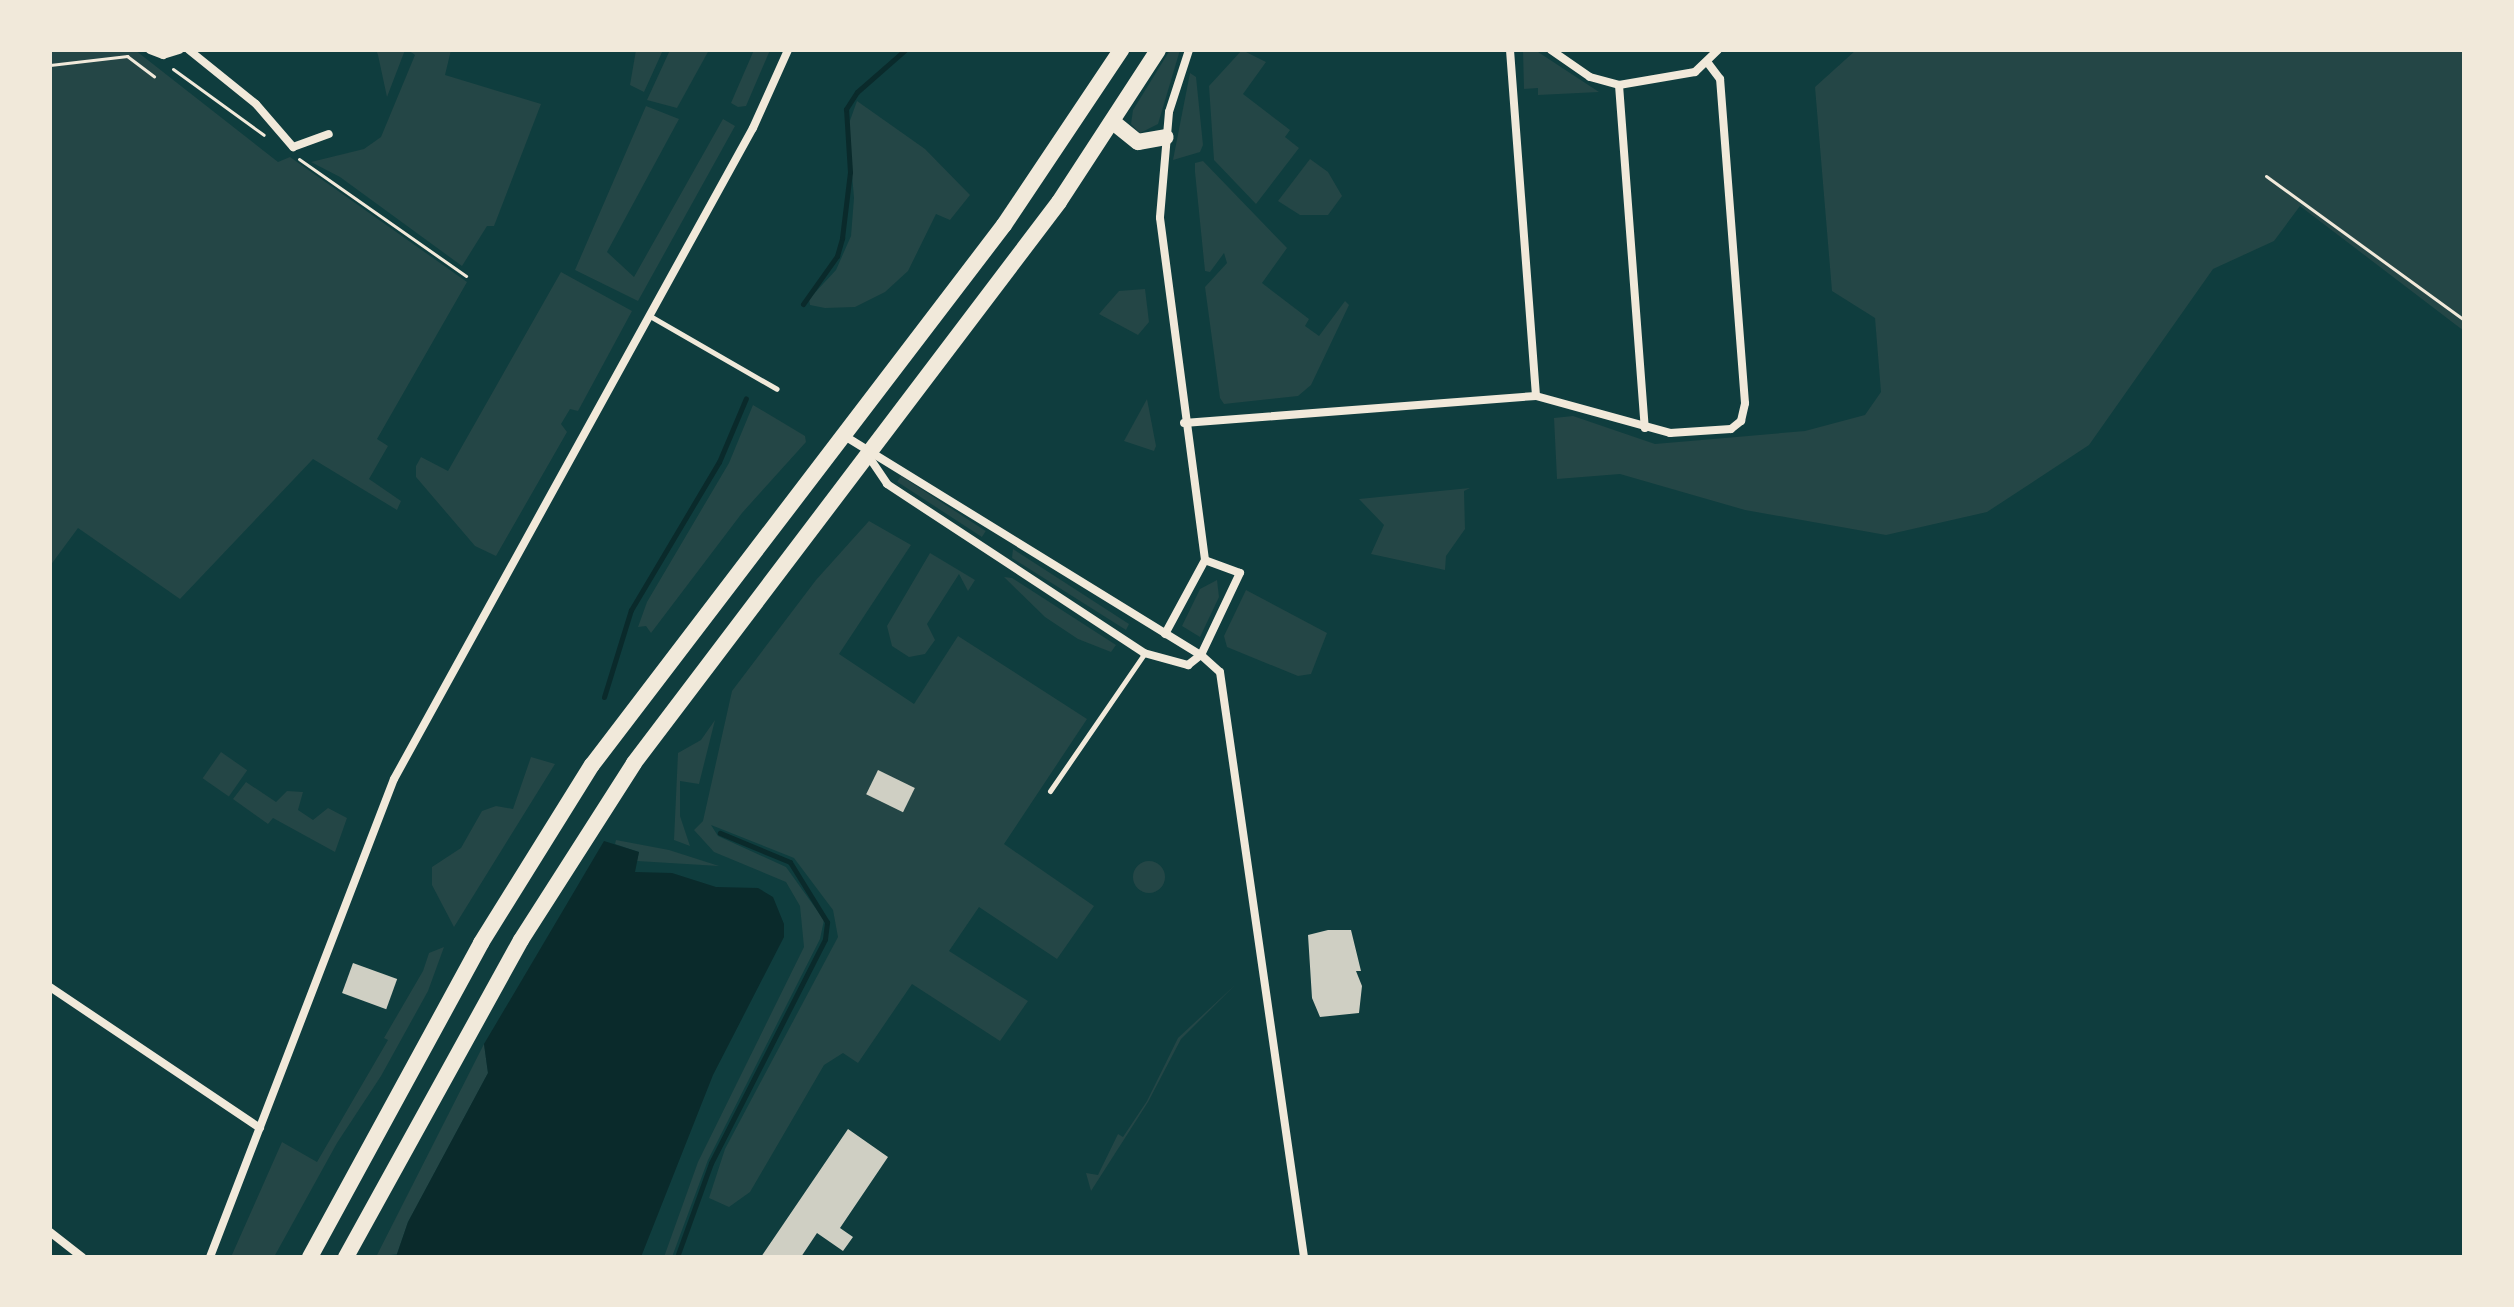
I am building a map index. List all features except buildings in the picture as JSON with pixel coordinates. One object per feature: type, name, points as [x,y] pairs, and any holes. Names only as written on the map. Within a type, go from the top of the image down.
[{"type":"main road","points":[[310,1257],[481,943],[560,814],[660,671],[1004,225],[1121,50]]},
{"type":"main road","points":[[346,1257],[555,882],[664,718],[955,344],[1113,122],[1158,50]]},
{"type":"main road","points":[[1113,122],[1138,142],[1166,137]]},
{"type":"street","points":[[150,50],[163,55],[179,50]]},
{"type":"street","points":[[189,50],[256,104],[289,149],[329,134]]},
{"type":"street","points":[[210,1257],[394,779],[753,128],[788,50]]},
{"type":"street","points":[[1165,634],[1205,560],[1162,244],[1166,137],[1189,50]]},
{"type":"street","points":[[1510,50],[1536,396]]},
{"type":"street","points":[[1551,50],[1590,77],[1619,85],[1681,76],[1707,62],[1718,50]]},
{"type":"street","points":[[1184,423],[1536,396],[1670,433],[1731,429],[1741,421],[1745,403],[1720,79],[1707,62]]},
{"type":"street","points":[[1619,85],[1645,428]]},
{"type":"street","points":[[843,435],[867,454],[887,484],[1144,653],[1188,665],[1201,655],[1240,573],[1205,560]]},
{"type":"street","points":[[867,454],[899,465],[1201,655],[1220,672],[1304,1257]]},
{"type":"street","points":[[999,556],[1011,538]]},
{"type":"street","points":[[50,987],[260,1128]]},
{"type":"street","points":[[50,1232],[82,1257]]},
{"type":"lane","points":[[649,316],[777,389]]},
{"type":"lane","points":[[1050,791],[1144,653]]},
{"type":"path","points":[[50,65],[127,56],[154,76]]},
{"type":"path","points":[[173,69],[347,188],[466,276]]},
{"type":"path","points":[[2266,176],[2464,320]]},
{"type":"shaded area","points":[[50,50],[135,50],[278,162],[290,157],[467,282],[377,439],[388,446],[369,479],[401,501],[397,510],[313,459],[180,599],[78,528],[50,566]]},
{"type":"shaded area","points":[[376,50],[405,50],[387,97],[378,55]]},
{"type":"shaded area","points":[[408,50],[451,50],[445,75],[541,104],[494,226],[487,226],[462,266],[340,177],[311,162],[364,149],[381,137],[415,55]]},
{"type":"shaded area","points":[[636,50],[663,50],[644,92],[630,85]]},
{"type":"shaded area","points":[[670,50],[709,50],[677,108],[647,100]]},
{"type":"shaded area","points":[[754,50],[770,50],[746,106],[738,107],[731,103]]},
{"type":"shaded area","points":[[1170,50],[1180,50],[1158,124],[1140,133],[1131,124],[1133,110]]},
{"type":"shaded area","points":[[1242,50],[1266,62],[1243,94],[1290,130],[1285,137],[1299,148],[1256,204],[1214,160],[1209,86]]},
{"type":"shaded area","points":[[1523,50],[1535,50],[1599,92],[1538,95],[1538,88],[1524,89]]},
{"type":"shaded area","points":[[1856,50],[2464,50],[2464,331],[2300,206],[2274,241],[2213,269],[2089,445],[1987,512],[1886,535],[1745,510],[1620,474],[1557,479],[1554,418],[1573,416],[1655,444],[1805,431],[1865,415],[1881,392],[1875,318],[1832,291],[1815,87]]},
{"type":"shaded area","points":[[1190,73],[1196,77],[1203,145],[1200,152],[1173,160]]},
{"type":"shaded area","points":[[857,101],[925,149],[970,195],[950,220],[936,214],[908,271],[885,292],[855,307],[825,308],[810,305],[809,299],[836,270],[851,236],[854,198],[848,126]]},
{"type":"shaded area","points":[[646,106],[679,119],[607,252],[634,277],[723,119],[735,126],[638,301],[575,270]]},
{"type":"shaded area","points":[[1310,159],[1328,172],[1342,196],[1328,215],[1300,215],[1278,201]]},
{"type":"shaded area","points":[[1203,161],[1287,248],[1262,283],[1309,319],[1305,326],[1319,336],[1345,301],[1349,305],[1311,385],[1298,396],[1224,404],[1220,398],[1205,287],[1227,263],[1224,253],[1210,272],[1205,271],[1195,172],[1195,163]]},
{"type":"shaded area","points":[[561,272],[632,311],[578,411],[570,409],[561,424],[567,432],[496,556],[475,546],[416,477],[416,466],[421,457],[448,471]]},
{"type":"shaded area","points":[[1145,289],[1149,322],[1138,335],[1099,314],[1119,291]]},
{"type":"shaded area","points":[[1147,399],[1156,446],[1154,451],[1124,441]]},
{"type":"shaded area","points":[[753,405],[805,436],[806,442],[742,513],[651,633],[646,626],[638,627],[647,602],[729,463]]},
{"type":"shaded area","points":[[901,476],[986,531],[982,537],[897,482]]},
{"type":"shaded area","points":[[1470,488],[1464,491],[1465,529],[1446,556],[1445,570],[1371,554],[1384,525],[1359,499]]},
{"type":"shaded area","points":[[869,521],[911,545],[839,654],[914,704],[958,636],[1087,719],[1004,844],[1094,906],[1057,959],[979,907],[949,951],[1028,1001],[1000,1041],[912,984],[858,1063],[843,1053],[824,1065],[750,1192],[729,1207],[709,1198],[725,1149],[838,937],[833,910],[794,858],[711,825],[718,836],[786,867],[824,920],[820,939],[708,1160],[672,1257],[664,1257],[698,1162],[804,947],[800,906],[786,882],[714,852],[694,830],[703,821],[732,691],[816,580]]},
{"type":"shaded area","points":[[1013,549],[1129,624],[1126,630],[1012,558]]},
{"type":"shaded area","points":[[930,553],[975,580],[968,591],[959,574],[927,624],[935,640],[925,654],[909,657],[892,646],[887,626]]},
{"type":"shaded area","points":[[1004,577],[1012,578],[1116,645],[1111,652],[1078,639],[1045,617]]},
{"type":"shaded area","points":[[1217,580],[1219,597],[1200,637],[1182,626],[1200,589]]},
{"type":"shaded area","points":[[1246,590],[1327,633],[1311,674],[1298,676],[1227,647],[1224,636]]},
{"type":"shaded area","points":[[715,720],[699,784],[680,781],[680,816],[690,846],[674,840],[678,753],[701,740]]},
{"type":"shaded area","points":[[221,752],[247,770],[229,797],[203,778]]},
{"type":"shaded area","points":[[531,757],[555,764],[454,927],[432,885],[432,867],[461,848],[482,811],[496,806],[513,809]]},
{"type":"shaded area","points":[[246,782],[276,802],[287,791],[303,792],[298,810],[313,820],[328,808],[347,818],[335,852],[273,818],[268,824],[233,799]]},
{"type":"shaded area","points":[[616,840],[669,850],[719,866],[637,861],[639,852],[615,844]]},
{"type":"shaded area","points":[[604,841],[639,852],[635,872],[672,873],[716,887],[758,888],[773,897],[784,924],[784,937],[713,1075],[641,1257],[396,1257],[408,1222],[488,1073],[484,1044]]},
{"type":"shaded area","points":[[1149,861],[1160,866],[1165,877],[1160,888],[1149,893],[1138,888],[1133,877],[1138,866]]},
{"type":"shaded area","points":[[444,947],[428,991],[381,1076],[337,1143],[274,1257],[231,1257],[282,1142],[317,1162],[388,1040],[384,1038],[423,971],[429,953]]},
{"type":"shaded area","points":[[1235,985],[1181,1039],[1148,1102],[1091,1191],[1086,1173],[1098,1175],[1118,1134],[1123,1137],[1147,1101],[1178,1038]]},
{"type":"shaded area","points":[[484,1044],[488,1073],[408,1222],[397,1254],[376,1257]]},
{"type":"waterway","points":[[803,304],[837,256],[842,238],[850,172],[846,109],[857,92],[905,50]]},
{"type":"waterway","points":[[604,697],[631,610],[719,462],[746,398]]},
{"type":"waterway","points":[[677,1257],[711,1163],[825,939],[827,922],[790,862],[720,833]]}]
